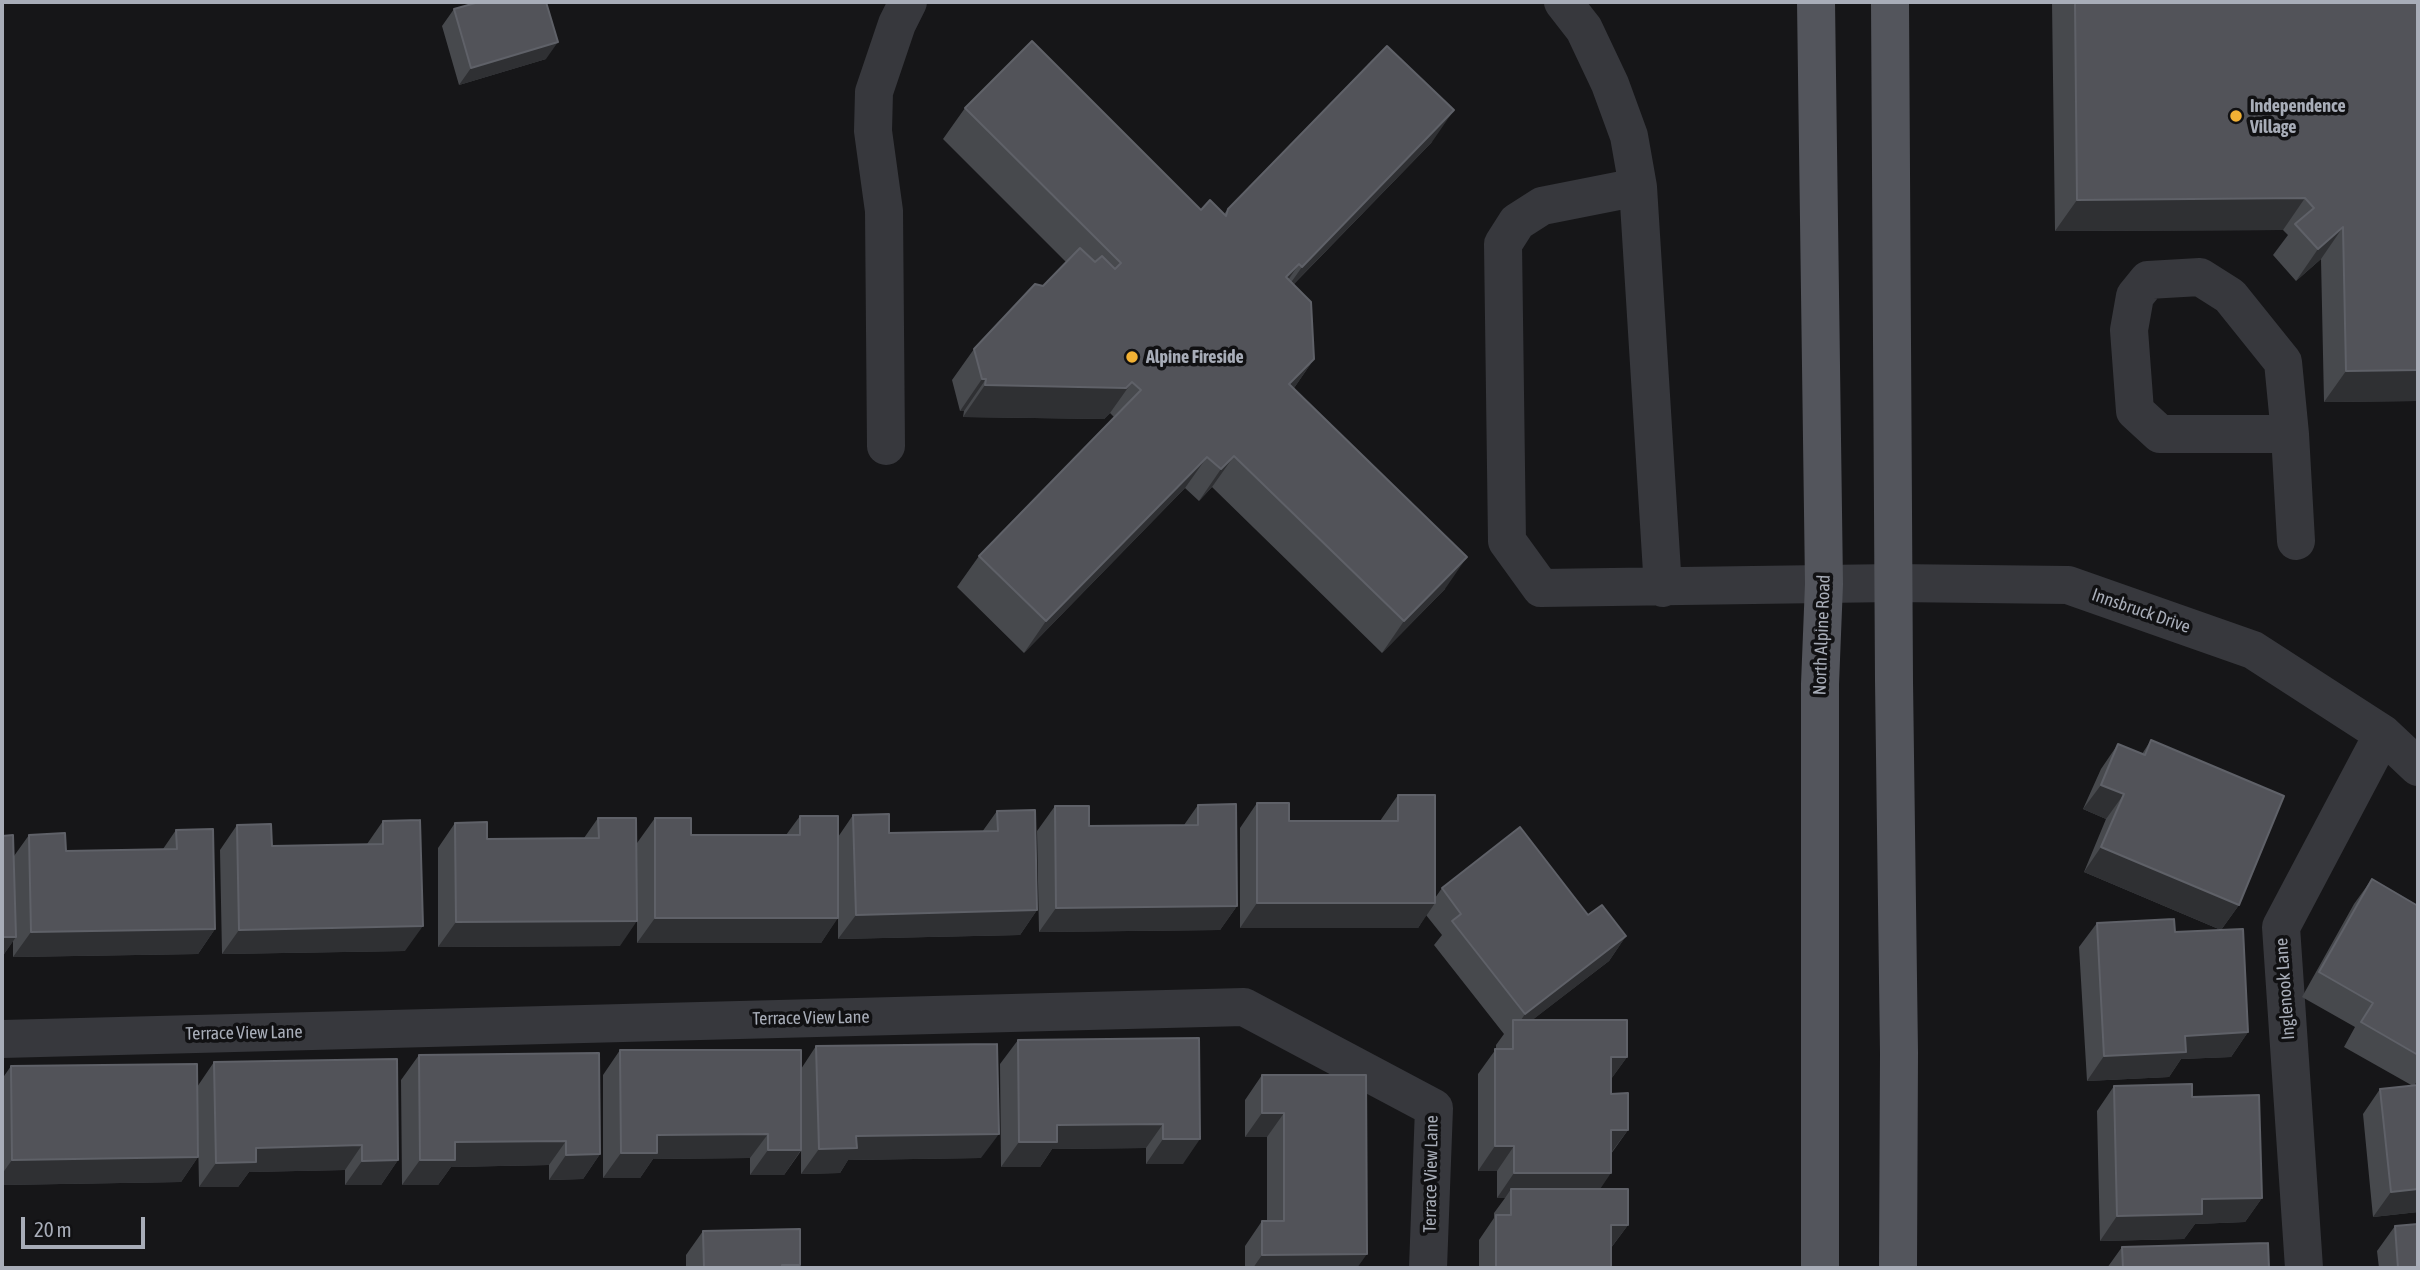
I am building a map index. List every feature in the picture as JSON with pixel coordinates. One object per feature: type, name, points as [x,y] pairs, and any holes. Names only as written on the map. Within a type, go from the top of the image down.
[{"type":"main road","name":"North Alpine Road","points":[[1816,2],[1824,584],[1820,684],[1820,1268]]},
{"type":"main road","points":[[1891,2],[1898,1268]]},
{"type":"street","points":[[886,446],[884,211],[873,131],[874,92],[897,24],[908,2]]},
{"type":"street","points":[[1563,2],[1584,29],[1610,84],[1629,136],[1638,187],[1662,588]]},
{"type":"street","name":"Innsbruck Drive","points":[[1638,187],[1542,206],[1517,222],[1503,243],[1507,541],[1541,588],[1894,583],[2068,585],[2253,650],[2384,734],[2418,767]]},
{"type":"street","points":[[2290,434],[2160,434],[2135,411],[2129,330],[2136,296],[2148,280],[2200,276],[2230,296],[2283,362],[2290,434],[2296,541]]},
{"type":"street","name":"Inglenook Lane","points":[[2304,1268],[2281,927],[2384,734]]},
{"type":"street","name":"Terrace View Lane","points":[[2,1039],[1244,1007],[1434,1108],[1428,1268]]},
{"type":"building","points":[[479,2],[546,2],[558,42],[471,68],[454,9]]},
{"type":"building","name":"Independence Village","points":[[2075,2],[2418,2],[2418,370],[2346,371],[2343,227],[2318,249],[2295,224],[2314,208],[2305,198],[2077,200]]},
{"type":"building","name":"Alpine Fireside","points":[[1032,41],[1201,210],[1210,200],[1226,216],[1228,209],[1387,46],[1454,110],[1302,267],[1299,264],[1286,277],[1311,302],[1314,359],[1289,384],[1467,557],[1404,621],[1234,456],[1221,469],[1207,457],[1046,621],[979,556],[1141,390],[1132,382],[1126,388],[985,385],[986,379],[982,379],[974,349],[1035,284],[1043,286],[1080,248],[1095,262],[1102,256],[1115,269],[1121,263],[965,108]]},
{"type":"building","points":[[2151,740],[2284,796],[2239,905],[2101,847],[2124,794],[2101,785],[2118,744],[2145,755]]},
{"type":"building","points":[[1398,795],[1435,795],[1435,903],[1257,903],[1257,803],[1289,803],[1289,821],[1398,821]]},
{"type":"building","points":[[1236,804],[1237,906],[1056,908],[1055,806],[1089,806],[1089,826],[1198,825],[1198,805]]},
{"type":"building","points":[[1035,810],[1037,910],[856,915],[853,815],[889,814],[889,833],[998,831],[997,811]]},
{"type":"building","points":[[800,816],[838,816],[838,918],[655,918],[655,818],[691,818],[691,835],[800,835]]},
{"type":"building","points":[[598,818],[636,818],[637,921],[456,922],[455,823],[487,822],[487,839],[599,838]]},
{"type":"building","points":[[420,820],[423,926],[239,930],[237,825],[271,824],[272,846],[383,844],[383,821]]},
{"type":"building","points":[[1520,827],[1588,915],[1602,905],[1626,936],[1525,1014],[1452,921],[1461,914],[1442,888]]},
{"type":"building","points":[[213,829],[215,929],[31,932],[29,835],[65,833],[66,851],[177,849],[176,830]]},
{"type":"building","points":[[13,835],[16,937],[2,937],[2,836]]},
{"type":"building","points":[[2372,879],[2418,906],[2418,1055],[2361,1022],[2373,1003],[2319,972]]},
{"type":"building","points":[[2174,919],[2175,932],[2243,929],[2248,1032],[2185,1036],[2186,1052],[2104,1056],[2097,923]]},
{"type":"building","points":[[1513,1020],[1627,1020],[1627,1057],[1611,1057],[1611,1094],[1628,1093],[1628,1130],[1611,1130],[1611,1173],[1514,1173],[1514,1146],[1495,1146],[1495,1049],[1513,1049]]},
{"type":"building","points":[[1199,1038],[1200,1139],[1163,1139],[1163,1124],[1057,1125],[1057,1142],[1019,1142],[1018,1040]]},
{"type":"building","points":[[997,1044],[999,1134],[856,1136],[857,1148],[819,1149],[816,1046]]},
{"type":"building","points":[[620,1050],[801,1050],[801,1150],[768,1150],[768,1134],[657,1135],[657,1153],[621,1153]]},
{"type":"building","points":[[599,1053],[600,1154],[566,1155],[566,1141],[455,1142],[455,1160],[420,1160],[419,1055]]},
{"type":"building","points":[[397,1059],[398,1160],[362,1161],[362,1145],[256,1148],[256,1162],[216,1163],[214,1062]]},
{"type":"building","points":[[197,1064],[198,1157],[12,1160],[11,1066]]},
{"type":"building","points":[[1262,1075],[1366,1075],[1367,1254],[1262,1255],[1262,1221],[1284,1221],[1284,1113],[1262,1113]]},
{"type":"building","points":[[2192,1084],[2192,1097],[2259,1095],[2262,1198],[2202,1199],[2202,1214],[2117,1216],[2114,1086]]},
{"type":"building","points":[[2418,1085],[2418,1189],[2391,1192],[2380,1089]]},
{"type":"building","points":[[1511,1189],[1628,1189],[1628,1225],[1611,1225],[1611,1268],[1496,1268],[1496,1215],[1511,1215]]},
{"type":"building","points":[[2418,1224],[2418,1268],[2398,1268],[2395,1226]]},
{"type":"building","points":[[800,1229],[800,1265],[782,1265],[782,1268],[704,1268],[703,1231]]},
{"type":"building","points":[[2268,1243],[2269,1268],[2123,1268],[2122,1247]]},
{"type":"place","name":"Independence Village","points":[[2236,116]]},
{"type":"place","name":"Alpine Fireside","points":[[1132,357]]}]
